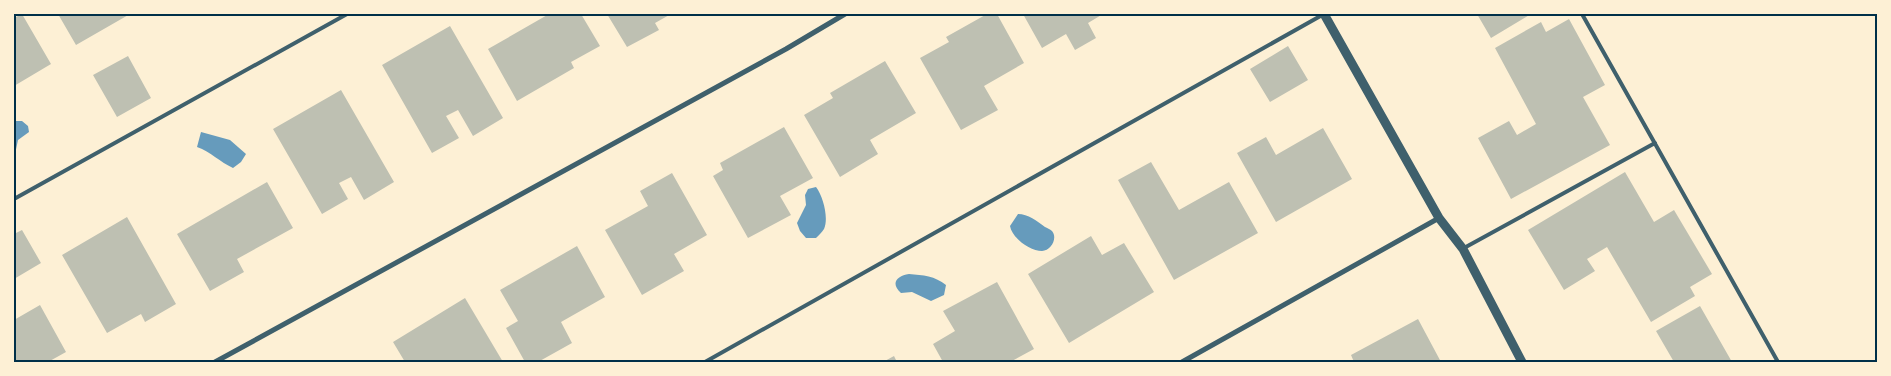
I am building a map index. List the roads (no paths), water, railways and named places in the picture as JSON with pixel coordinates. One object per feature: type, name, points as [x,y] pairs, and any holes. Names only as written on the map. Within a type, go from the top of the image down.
[{"type":"street","points":[[215,362],[786,49],[846,14]]},
{"type":"street","points":[[1324,14],[1439,218],[1463,249],[1522,362]]},
{"type":"street","points":[[1182,362],[1439,218]]},
{"type":"lane","points":[[14,199],[347,14]]},
{"type":"lane","points":[[705,362],[1324,14]]},
{"type":"lane","points":[[1582,14],[1778,362]]},
{"type":"lane","points":[[1463,249],[1655,143]]},
{"type":"water","points":[[16,121],[22,121],[28,126],[29,132],[18,140],[14,159],[14,124]]},
{"type":"water","points":[[201,132],[230,140],[246,154],[241,162],[233,168],[197,147]]},
{"type":"water","points":[[816,187],[821,196],[826,219],[824,229],[816,238],[806,238],[800,231],[797,223],[806,205],[805,195],[808,189]]},
{"type":"water","points":[[1018,214],[1036,220],[1052,231],[1054,240],[1051,247],[1042,251],[1032,249],[1014,235],[1010,226]]},
{"type":"water","points":[[909,274],[929,276],[942,282],[946,285],[944,295],[931,301],[912,292],[901,293],[896,286],[896,280],[901,276]]}]
